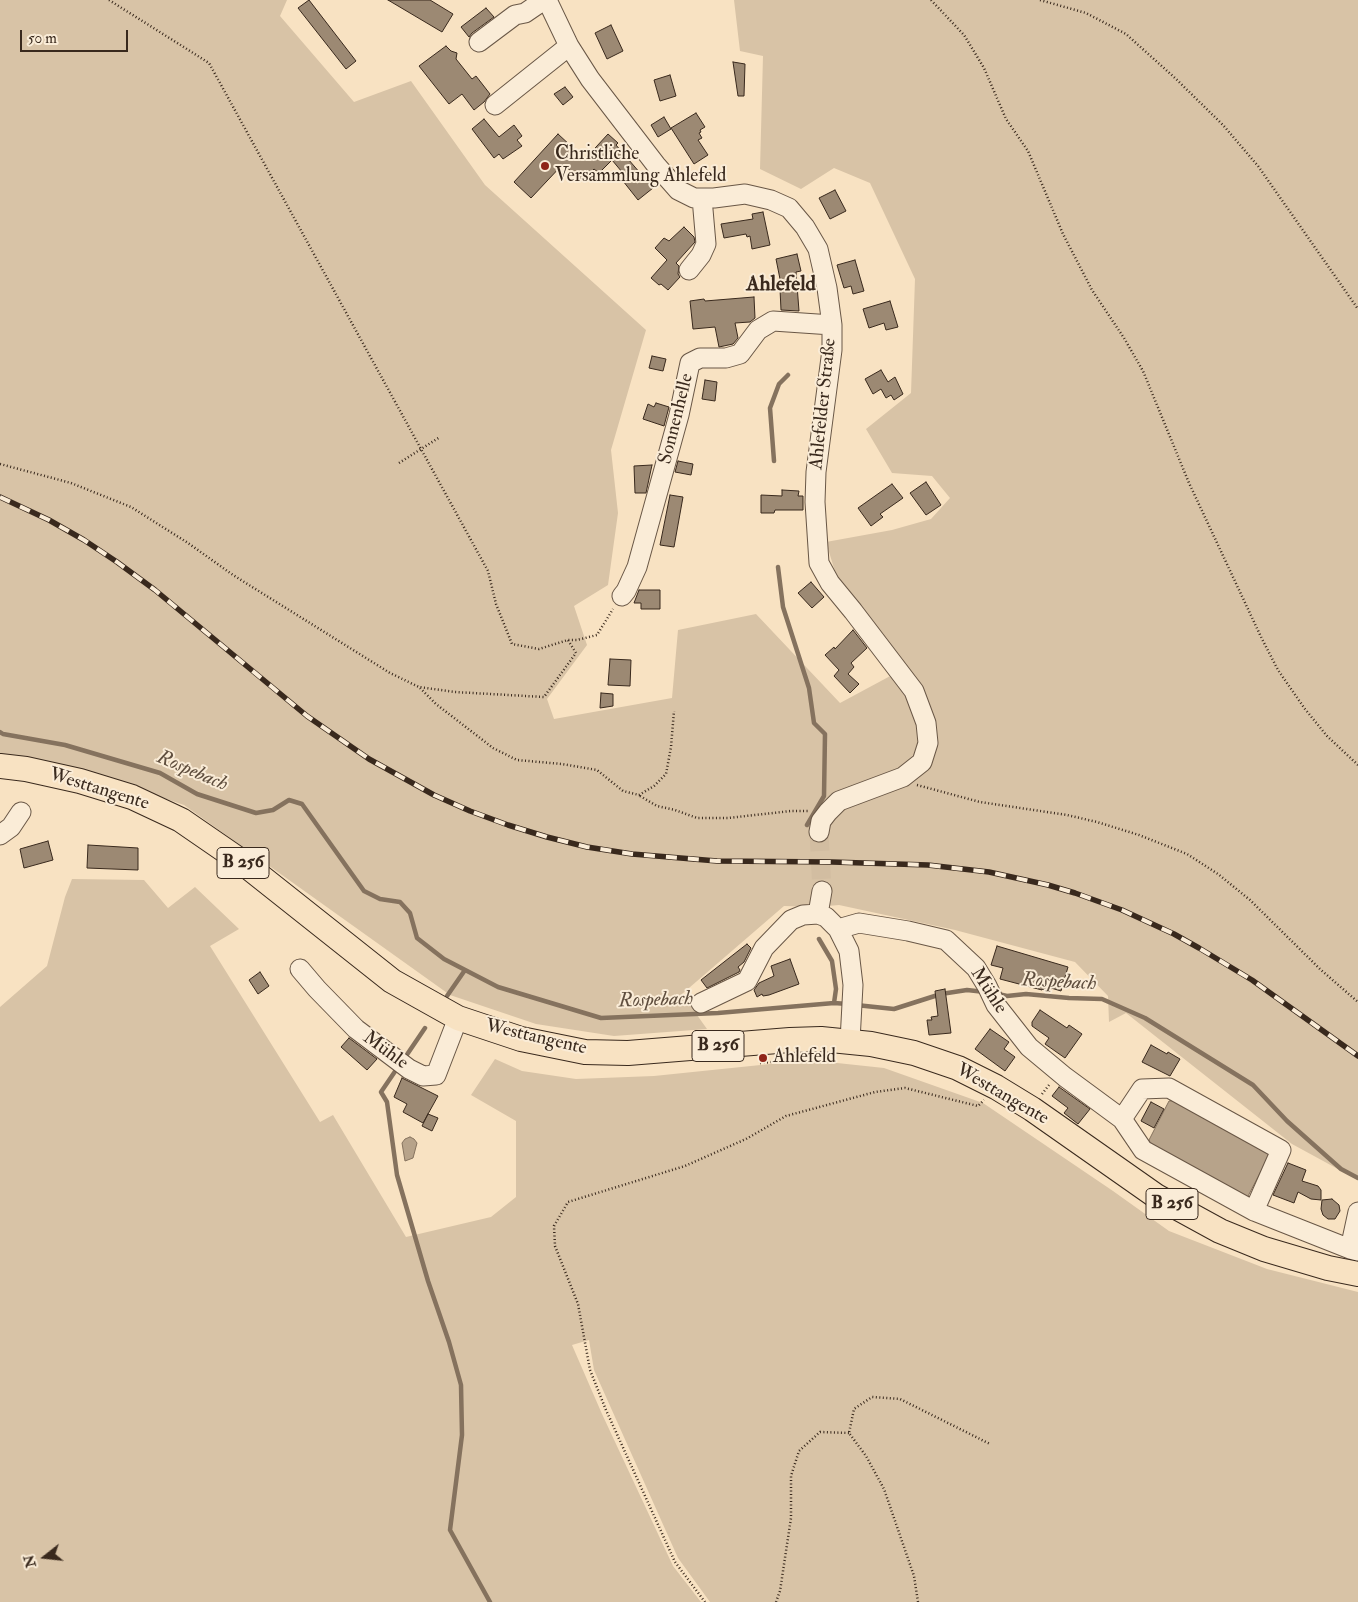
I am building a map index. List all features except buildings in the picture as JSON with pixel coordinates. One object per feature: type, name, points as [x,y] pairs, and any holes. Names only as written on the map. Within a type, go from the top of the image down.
[{"type":"main road","name":"Westtangente","points":[[0,766],[26,769],[80,781],[132,797],[181,820],[242,862],[392,981],[458,1018],[521,1039],[585,1052],[628,1052],[790,1040],[850,1041],[914,1053],[958,1068],[996,1087],[1032,1109],[1156,1196],[1220,1231],[1264,1249],[1328,1268],[1358,1274]]},
{"type":"street","points":[[479,42],[515,15],[525,13],[546,0]]},
{"type":"street","name":"Ahlefelder Straße","points":[[546,0],[569,46],[590,79],[656,165],[678,190],[694,198],[714,198],[745,194],[771,200],[789,208],[805,227],[818,249],[827,288],[832,324],[832,350],[816,472],[815,502],[819,563],[830,583],[914,691],[926,723],[928,743],[922,762],[903,776],[839,801],[821,821],[819,832]]},
{"type":"street","points":[[495,105],[569,46]]},
{"type":"street","points":[[689,270],[701,256],[706,244],[702,198]]},
{"type":"street","name":"Sonnenhelle","points":[[622,596],[637,568],[679,414],[690,364],[700,358],[726,358],[740,354],[758,330],[773,321],[832,324]]},
{"type":"street","points":[[0,835],[11,828],[21,812]]},
{"type":"street","points":[[818,914],[822,891]]},
{"type":"street","points":[[701,1003],[747,981],[764,948],[791,920],[803,915],[818,914],[826,917],[838,929],[849,951],[853,985],[850,1041]]},
{"type":"street","name":"Mühle","points":[[838,929],[859,923],[908,931],[946,940],[976,968],[996,1005],[1029,1047],[1065,1077],[1122,1119],[1143,1150],[1254,1211],[1354,1250]]},
{"type":"street","name":"Mühle","points":[[300,969],[356,1029],[409,1069],[423,1076],[436,1074],[458,1018]]},
{"type":"street","points":[[1122,1119],[1142,1089],[1169,1088],[1281,1150],[1254,1211]]},
{"type":"street","points":[[1354,1250],[1358,1212]]},
{"type":"path","points":[[109,0],[209,63],[488,571],[496,604],[512,644],[539,650],[568,640],[577,640],[597,635],[622,596]]},
{"type":"path","points":[[931,0],[964,35],[984,68],[1006,119],[1028,151],[1063,234],[1084,274],[1143,371],[1189,482],[1278,670],[1305,709],[1327,736],[1358,765]]},
{"type":"path","points":[[1040,0],[1086,13],[1126,34],[1175,78],[1223,125],[1258,166],[1358,309]]},
{"type":"path","points":[[399,463],[440,437]]},
{"type":"path","points":[[0,464],[71,483],[131,507],[234,575],[390,673],[418,687],[436,704],[493,748],[517,760],[562,764],[597,770],[623,791],[639,795],[657,806],[697,818],[728,818],[791,811],[828,812]]},
{"type":"path","points":[[418,687],[455,692],[544,697],[576,653],[568,640]]},
{"type":"path","points":[[639,795],[654,786],[666,774],[671,747],[674,711]]},
{"type":"path","points":[[903,776],[920,786],[941,790],[980,802],[1066,815],[1097,822],[1139,835],[1187,854],[1218,874],[1250,900],[1321,970],[1358,1002]]},
{"type":"path","points":[[759,1063],[778,1059]]},
{"type":"path","points":[[705,1602],[675,1562],[590,1370],[578,1304],[555,1246],[554,1226],[568,1202],[685,1166],[746,1139],[786,1116],[875,1092],[905,1088],[978,1106],[987,1098]]},
{"type":"path","points":[[918,1602],[914,1576],[884,1489],[866,1456],[849,1433],[854,1408],[872,1397],[900,1399],[990,1444]]},
{"type":"path","points":[[776,1602],[780,1590],[791,1518],[791,1476],[799,1451],[820,1432],[849,1433]]},
{"type":"shaded area","points":[[0,0],[287,0],[280,16],[354,102],[411,81],[485,185],[646,330],[611,450],[618,513],[608,585],[574,606],[587,645],[547,699],[554,719],[672,698],[678,630],[756,614],[840,703],[907,667],[840,588],[826,542],[892,530],[931,519],[950,498],[932,476],[892,473],[866,429],[911,393],[915,279],[870,183],[834,168],[801,189],[760,169],[763,56],[740,51],[734,0],[1358,0],[1358,1180],[1292,1144],[1126,1013],[1109,1022],[1108,996],[1075,962],[955,930],[839,905],[816,907],[784,906],[682,994],[707,1029],[614,1036],[536,1024],[450,995],[184,805],[96,775],[0,754]]},
{"type":"shaded area","points":[[72,879],[144,880],[168,908],[195,887],[239,929],[210,946],[320,1122],[333,1115],[406,1237],[491,1217],[516,1197],[516,1121],[471,1095],[495,1059],[522,1071],[576,1079],[654,1076],[809,1060],[884,1068],[983,1103],[1169,1231],[1267,1269],[1358,1292],[1358,1602],[710,1602],[678,1558],[594,1370],[589,1340],[572,1345],[673,1566],[701,1602],[0,1602],[0,1007],[47,966],[65,897]]},
{"type":"shaded area","points":[[1180,1100],[1272,1150],[1246,1200],[1154,1151],[1149,1140],[1169,1101]]},
{"type":"shaded area","points":[[410,1137],[417,1143],[413,1158],[405,1161],[402,1143]]},
{"type":"waterway","points":[[774,461],[770,408],[779,384],[788,375]]},
{"type":"waterway","points":[[778,567],[783,607],[809,688],[814,723],[825,734],[824,796],[807,825]]},
{"type":"waterway","name":"Rospebach","points":[[0,732],[65,745],[160,773],[197,794],[256,813],[273,810],[289,800],[302,804],[364,891],[380,899],[400,902],[410,913],[417,938],[444,959],[498,987],[601,1018],[718,1013],[834,1003],[848,1004]]},
{"type":"waterway","points":[[819,939],[832,961],[836,989],[834,1003]]},
{"type":"waterway","points":[[447,996],[465,970]]},
{"type":"waterway","name":"Rospebach","points":[[856,1005],[894,1009],[941,994],[967,990],[985,992]]},
{"type":"waterway","name":"Rospebach","points":[[998,994],[1007,996],[1026,994],[1102,999],[1145,1018],[1253,1085],[1287,1121],[1341,1169],[1358,1178]]},
{"type":"waterway","points":[[406,1056],[425,1028]]},
{"type":"waterway","points":[[396,1070],[381,1092],[387,1102],[397,1175],[461,1385],[462,1435],[450,1530],[490,1602]]},
{"type":"tunnel","points":[[819,832],[822,891]]},
{"type":"railway","points":[[0,497],[49,520],[117,562],[155,590],[307,716],[369,759],[434,795],[470,811],[547,837],[587,847],[632,854],[717,861],[928,865],[989,872],[1048,885],[1122,910],[1174,934],[1252,980],[1358,1056]]},
{"type":"place","name":"Christliche Versammlung Ahlefeld","points":[[545,166]]},
{"type":"place","name":"Ahlefeld","points":[[763,1058]]},
{"type":"district","name":"Ahlefeld","points":[[781,285]]}]
